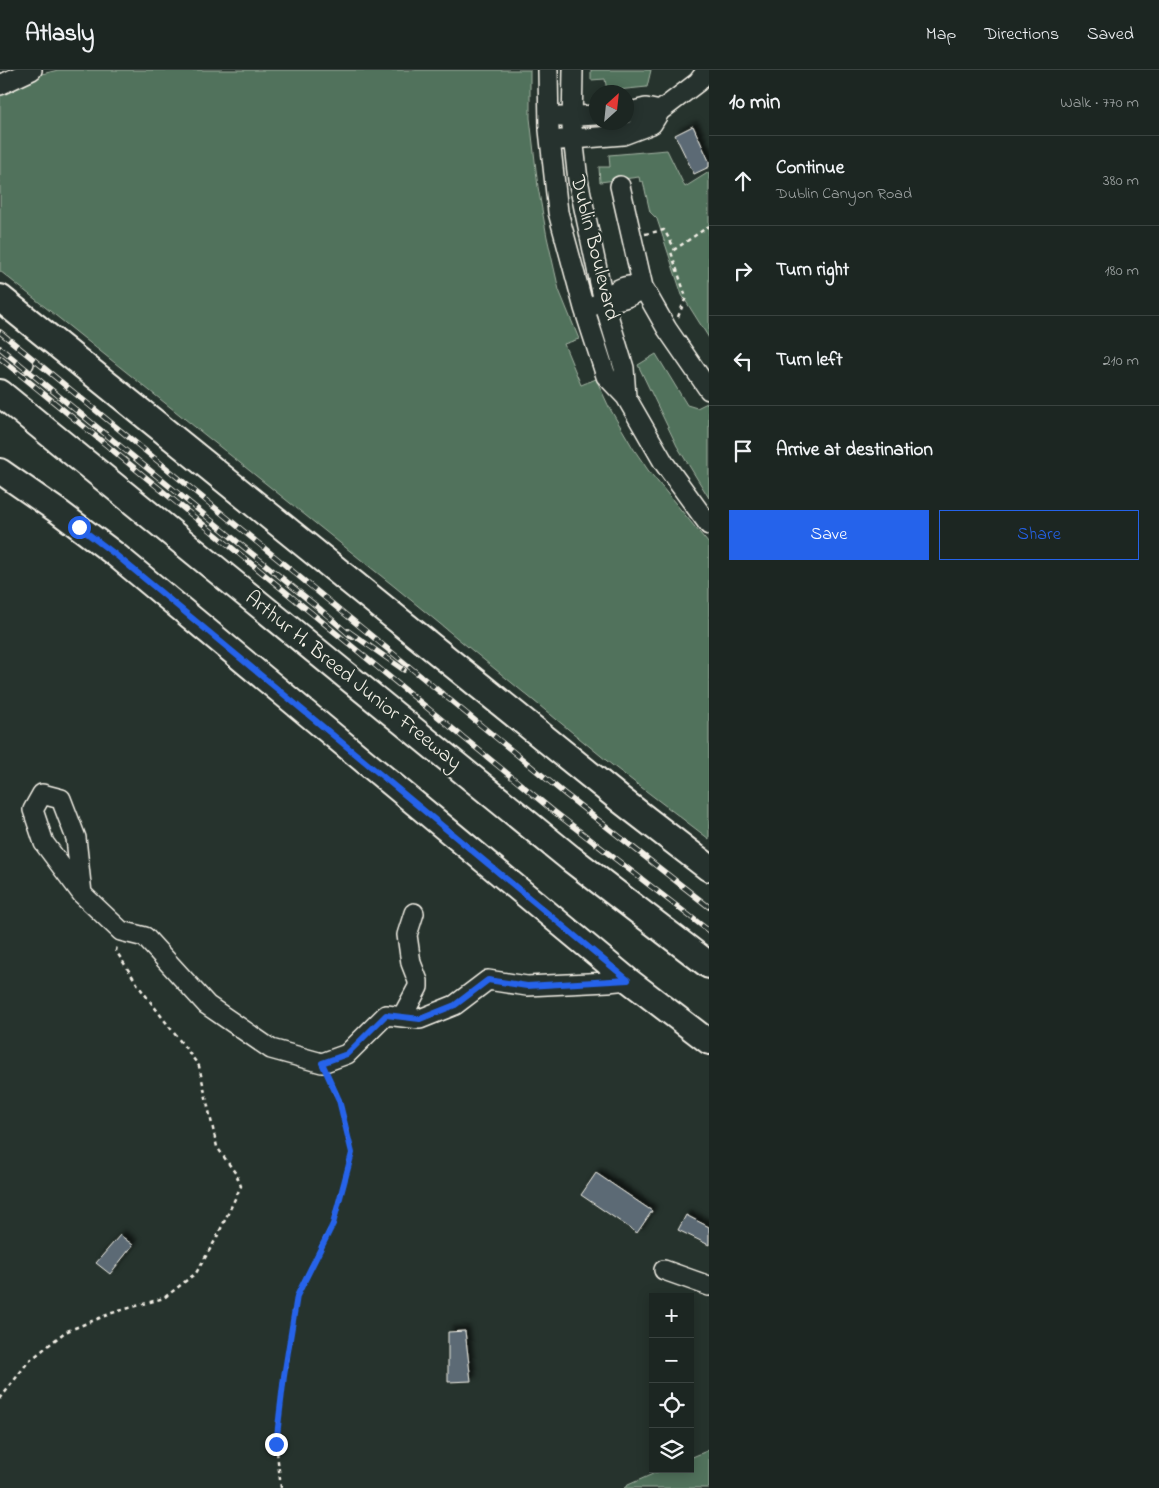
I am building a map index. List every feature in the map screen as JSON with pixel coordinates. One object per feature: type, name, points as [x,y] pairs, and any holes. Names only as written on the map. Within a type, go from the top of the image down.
[{"type":"highway","points":[[0,298],[621,800],[709,868]]},
{"type":"highway","name":"Arthur H. Breed Junior Freeway","points":[[0,393],[570,858],[709,965]]},
{"type":"main road","points":[[0,472],[52,507],[116,555],[628,980],[709,1042]]},
{"type":"street","points":[[0,85],[32,70]]},
{"type":"street","name":"Dublin Boulevard","points":[[548,70],[550,141],[558,212],[584,308],[606,376],[626,397],[664,463],[709,525]]},
{"type":"street","name":"Dublin Boulevard","points":[[573,70],[572,116],[578,180],[604,302],[624,368],[626,397]]},
{"type":"street","points":[[550,141],[623,135],[652,124],[660,111],[698,82],[707,70]]},
{"type":"street","points":[[634,111],[646,108],[660,111]]},
{"type":"street","points":[[549,118],[589,115]]},
{"type":"street","points":[[620,186],[643,287],[671,335],[709,390]]},
{"type":"street","points":[[584,308],[604,302],[612,292],[633,284],[643,287]]},
{"type":"street","points":[[0,344],[23,364]]},
{"type":"street","points":[[82,894],[121,931],[145,937],[207,1004],[271,1049],[322,1063],[347,1054],[386,1015],[420,1019],[455,1005],[488,980],[527,986],[628,980]]},
{"type":"street","points":[[402,1017],[418,987],[407,935],[414,913]]},
{"type":"street","points":[[664,1270],[709,1286]]},
{"type":"path","points":[[671,335],[686,297],[671,252],[709,226]]},
{"type":"path","points":[[632,237],[664,230],[675,249]]},
{"type":"path","points":[[0,1398],[28,1362],[65,1332],[112,1313],[164,1298],[196,1272],[216,1239],[241,1186],[236,1174],[217,1146],[199,1066],[140,988],[116,951],[121,931]]},
{"type":"path","points":[[281,1488],[276,1444],[284,1376],[297,1296],[333,1224],[352,1153],[339,1100],[322,1063]]},
{"type":"green space","points":[[58,70],[530,70],[530,118],[538,187],[547,237],[559,290],[579,339],[564,344],[581,385],[596,379],[609,407],[648,470],[709,544],[709,839],[612,765],[395,587],[0,271],[0,93],[42,74]]},
{"type":"green space","points":[[591,70],[651,70],[647,87],[634,88],[634,85],[606,85],[605,79],[591,80]]},
{"type":"green space","points":[[667,150],[685,187],[709,172],[709,338],[682,295],[657,219],[650,212],[643,181],[640,182],[639,177],[600,182],[599,167],[610,167],[609,155]]},
{"type":"green space","points":[[656,354],[687,405],[697,408],[709,402],[709,498],[677,446],[638,365]]},
{"type":"green space","points":[[709,1450],[709,1488],[624,1488],[655,1473],[694,1473],[694,1456]]},
{"type":"building","points":[[693,126],[709,161],[709,167],[694,174],[675,135]]},
{"type":"building","points":[[596,1173],[652,1211],[637,1233],[581,1195]]},
{"type":"building","points":[[686,1215],[709,1227],[709,1245],[678,1230]]},
{"type":"building","points":[[120,1235],[133,1245],[110,1274],[96,1263]]},
{"type":"building","points":[[465,1331],[471,1381],[448,1382],[448,1332]]},
{"type":"railway","points":[[0,332],[565,794],[709,907]]},
{"type":"railway","points":[[0,348],[352,637]]},
{"type":"railway","points":[[0,358],[552,810],[709,931]]},
{"type":"railway","points":[[348,631],[404,670]]},
{"type":"route","points":[[79,527],[116,555],[628,980],[527,986],[488,980],[455,1005],[420,1019],[386,1015],[347,1054],[322,1063],[339,1100],[352,1153],[333,1224],[297,1296],[284,1376],[276,1444]]}]
